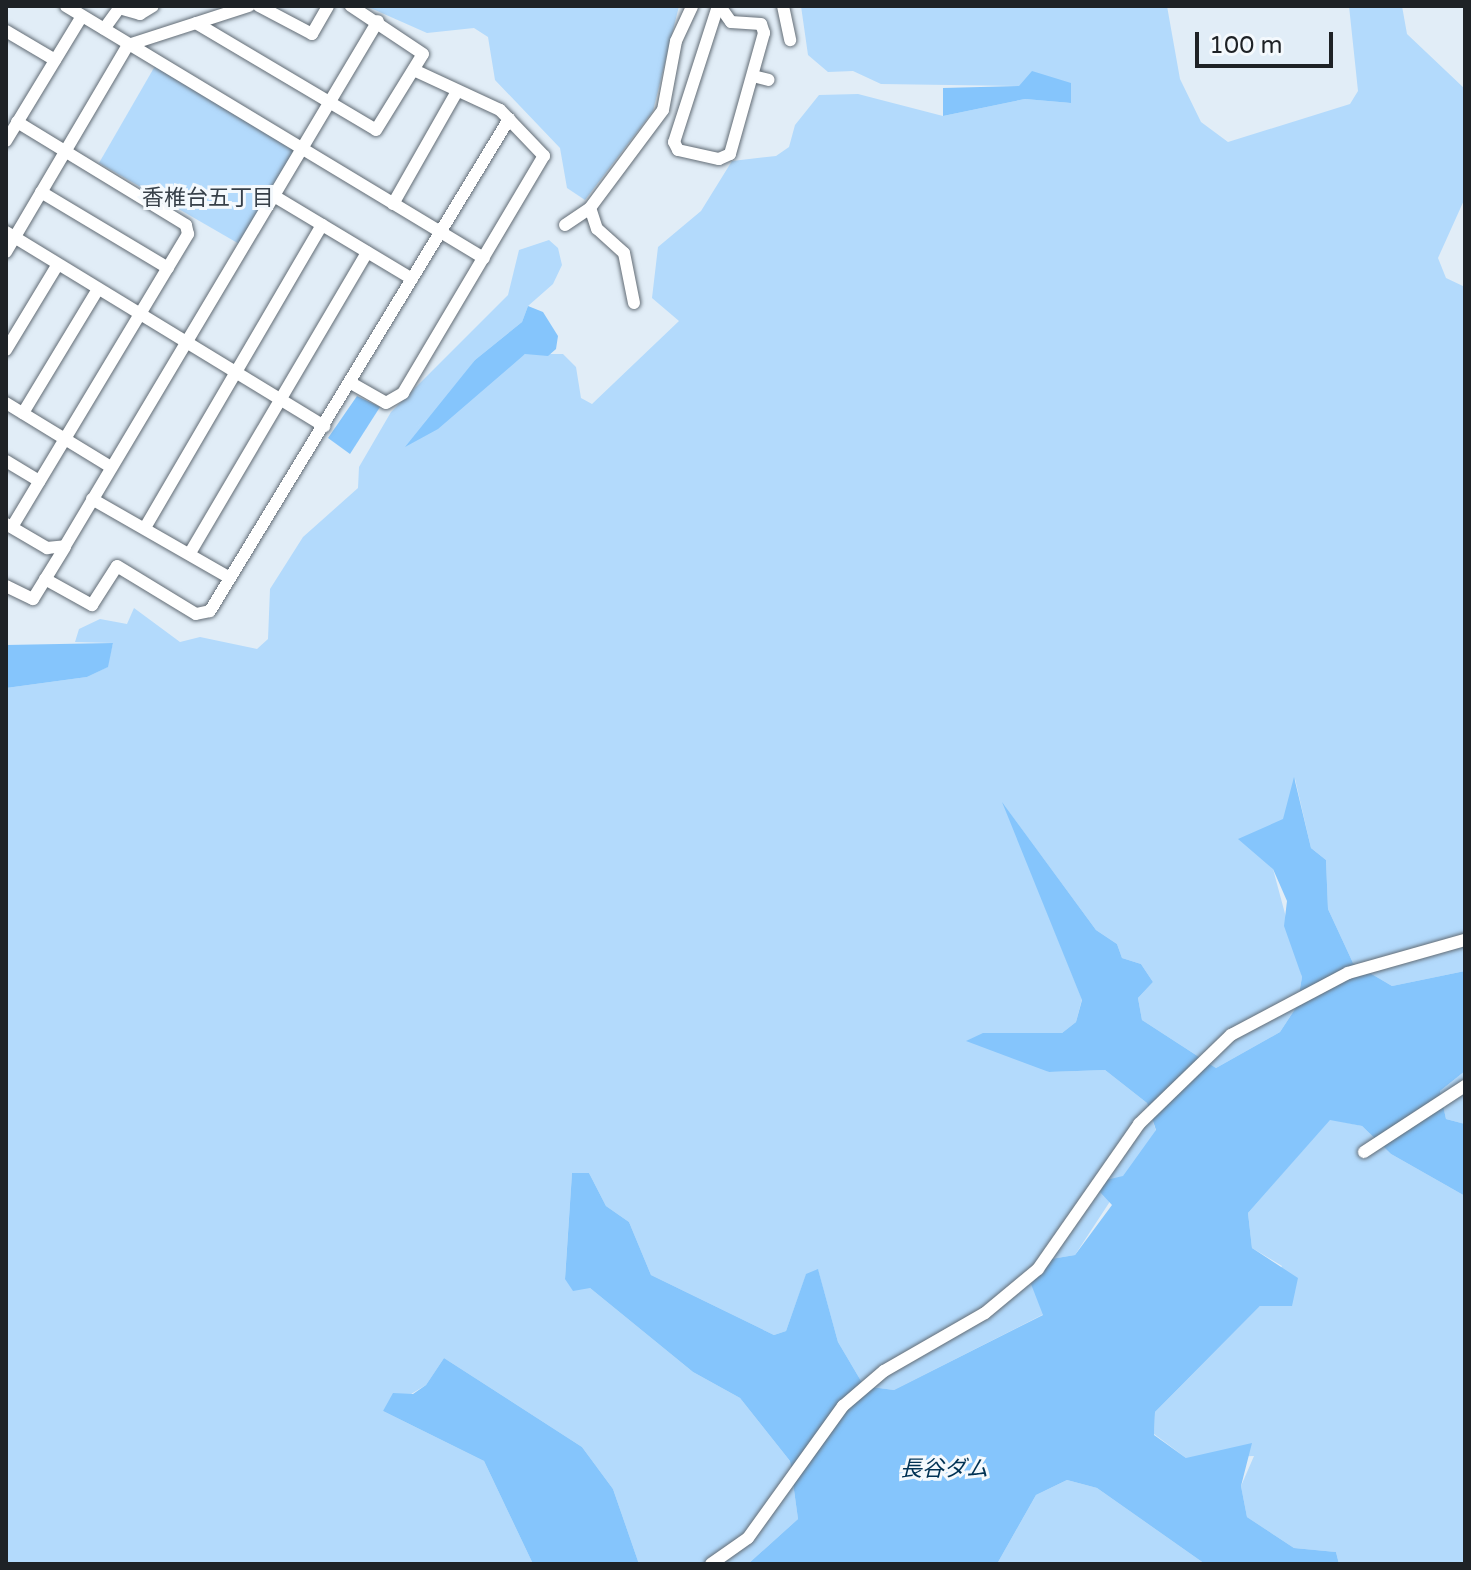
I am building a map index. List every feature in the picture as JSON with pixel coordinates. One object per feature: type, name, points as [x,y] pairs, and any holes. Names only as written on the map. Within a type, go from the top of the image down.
[{"type":"street","points":[[66,6],[484,258]]},
{"type":"street","points":[[104,29],[119,8],[140,14],[153,6]]},
{"type":"street","points":[[6,252],[10,235],[41,192],[128,45],[249,6]]},
{"type":"street","points":[[259,6],[312,34],[328,6]]},
{"type":"street","points":[[196,23],[328,105],[376,130],[414,70],[421,47],[351,6]]},
{"type":"street","points":[[565,225],[590,208],[663,110],[676,41],[692,6]]},
{"type":"street","points":[[719,6],[737,25],[763,28],[753,76],[730,154],[719,159],[678,150],[674,142],[719,6]]},
{"type":"street","points":[[783,6],[790,40]]},
{"type":"street","points":[[6,141],[82,16]]},
{"type":"street","points":[[6,586],[29,601],[45,579],[378,21]]},
{"type":"street","points":[[7,33],[55,60]]},
{"type":"street","points":[[414,70],[456,93]]},
{"type":"street","points":[[753,76],[769,80]]},
{"type":"street","points":[[351,383],[386,403],[403,393],[544,156],[509,119],[465,90],[456,93],[393,204]]},
{"type":"street","points":[[45,579],[92,605],[117,566],[196,614],[210,611],[509,119]]},
{"type":"street","points":[[17,122],[186,225],[168,268],[141,314],[66,440],[9,526],[47,548],[65,546]]},
{"type":"street","points":[[41,192],[168,268]]},
{"type":"street","points":[[274,196],[412,279]]},
{"type":"street","points":[[590,208],[597,229],[624,253],[634,303]]},
{"type":"street","points":[[146,526],[322,225]]},
{"type":"street","points":[[10,235],[324,426]]},
{"type":"street","points":[[190,553],[367,252]]},
{"type":"street","points":[[6,350],[58,264]]},
{"type":"street","points":[[23,413],[98,289]]},
{"type":"street","points":[[6,403],[111,467]]},
{"type":"street","points":[[6,461],[39,481]]},
{"type":"street","points":[[92,499],[146,526],[230,578]]},
{"type":"street","points":[[711,1564],[748,1538],[813,1440],[884,1371],[1012,1294],[1060,1244],[1139,1124],[1231,1035],[1278,1007],[1348,973],[1465,940]]},
{"type":"street","points":[[1366,1149],[1465,1086]]},
{"type":"shaded area","points":[[366,6],[679,6],[653,111],[585,200],[567,188],[560,148],[495,80],[488,37],[474,28],[427,33]]},
{"type":"shaded area","points":[[801,6],[1167,6],[1180,79],[1201,122],[1228,142],[1350,104],[1358,91],[1349,6],[1402,6],[1407,34],[1465,89],[1465,198],[1438,258],[1446,278],[1465,287],[1465,971],[1392,986],[1353,963],[1328,909],[1326,860],[1311,848],[1295,779],[1273,869],[1302,977],[1297,1006],[1280,1032],[1216,1068],[1142,1020],[1138,998],[1153,982],[1141,964],[1122,958],[1117,944],[1096,930],[1004,805],[1082,999],[1076,1022],[1062,1033],[983,1033],[1049,1072],[1105,1070],[1147,1103],[1156,1131],[1075,1255],[1051,1259],[1044,1314],[894,1390],[864,1386],[838,1342],[818,1270],[806,1275],[786,1331],[774,1335],[651,1275],[629,1222],[606,1206],[589,1173],[572,1173],[565,1278],[590,1288],[693,1372],[740,1398],[790,1461],[798,1519],[748,1564],[639,1564],[613,1489],[582,1447],[444,1358],[426,1385],[383,1411],[484,1461],[533,1564],[6,1564],[6,688],[87,677],[107,667],[113,643],[75,642],[79,629],[100,619],[127,624],[134,608],[180,642],[200,637],[257,649],[268,639],[270,589],[303,537],[358,488],[359,467],[391,412],[508,295],[519,250],[549,240],[558,248],[562,265],[553,284],[528,306],[522,322],[475,360],[438,412],[413,429],[525,354],[563,354],[576,367],[581,398],[592,404],[679,321],[652,298],[658,247],[701,211],[732,161],[776,156],[789,147],[795,125],[819,95],[858,94],[943,116],[1025,99],[1071,103],[1019,86],[881,84],[853,71],[828,72],[808,55]]},
{"type":"shaded area","points":[[155,66],[297,148],[241,245],[99,163]]},
{"type":"shaded area","points":[[1465,1071],[1465,1124],[1446,1119],[1440,1091]]},
{"type":"shaded area","points":[[1330,1119],[1362,1126],[1391,1154],[1465,1196],[1465,1564],[1339,1564],[1336,1552],[1294,1548],[1247,1517],[1241,1486],[1254,1456],[1186,1458],[1154,1434],[1155,1412],[1260,1306],[1282,1266],[1252,1248],[1248,1213]]},
{"type":"shaded area","points":[[1067,1480],[1097,1488],[1205,1564],[997,1564],[1036,1495]]},
{"type":"water","points":[[1032,71],[1071,83],[1071,103],[1025,99],[943,116],[943,88],[1019,86]]},
{"type":"water","points":[[528,306],[543,312],[558,336],[556,349],[548,356],[525,354],[438,429],[405,447],[475,360],[522,322]]},
{"type":"water","points":[[357,396],[380,407],[350,454],[328,438]]},
{"type":"water","points":[[113,643],[108,667],[87,677],[6,688],[6,645]]},
{"type":"water","name":"長谷ダム","points":[[1294,777],[1311,848],[1326,860],[1328,909],[1353,963],[1392,986],[1465,971],[1465,1071],[1440,1091],[1446,1119],[1465,1124],[1465,1196],[1391,1154],[1362,1126],[1330,1120],[1248,1213],[1252,1248],[1298,1278],[1292,1306],[1260,1306],[1155,1412],[1154,1435],[1186,1458],[1252,1443],[1241,1486],[1247,1517],[1294,1548],[1336,1552],[1339,1564],[1205,1564],[1097,1488],[1067,1480],[1036,1495],[997,1564],[748,1564],[798,1519],[790,1461],[740,1398],[693,1372],[590,1288],[573,1291],[565,1279],[572,1173],[589,1173],[606,1206],[629,1222],[651,1275],[774,1335],[786,1331],[806,1274],[818,1269],[838,1342],[864,1386],[894,1390],[1043,1315],[1031,1284],[1051,1259],[1075,1255],[1112,1205],[1100,1192],[1106,1180],[1123,1176],[1156,1130],[1147,1103],[1105,1070],[1049,1072],[966,1041],[983,1033],[1062,1033],[1076,1022],[1082,1000],[1002,802],[1096,930],[1117,944],[1122,958],[1141,964],[1153,982],[1138,998],[1142,1020],[1216,1068],[1280,1032],[1297,1006],[1302,977],[1284,926],[1287,901],[1273,869],[1238,839],[1283,819]]},
{"type":"water","points":[[444,1358],[582,1447],[613,1489],[639,1564],[533,1564],[484,1461],[383,1411],[393,1393],[413,1394],[426,1385]]},
{"type":"district","name":"香椎台五丁目","points":[[208,199]]}]
